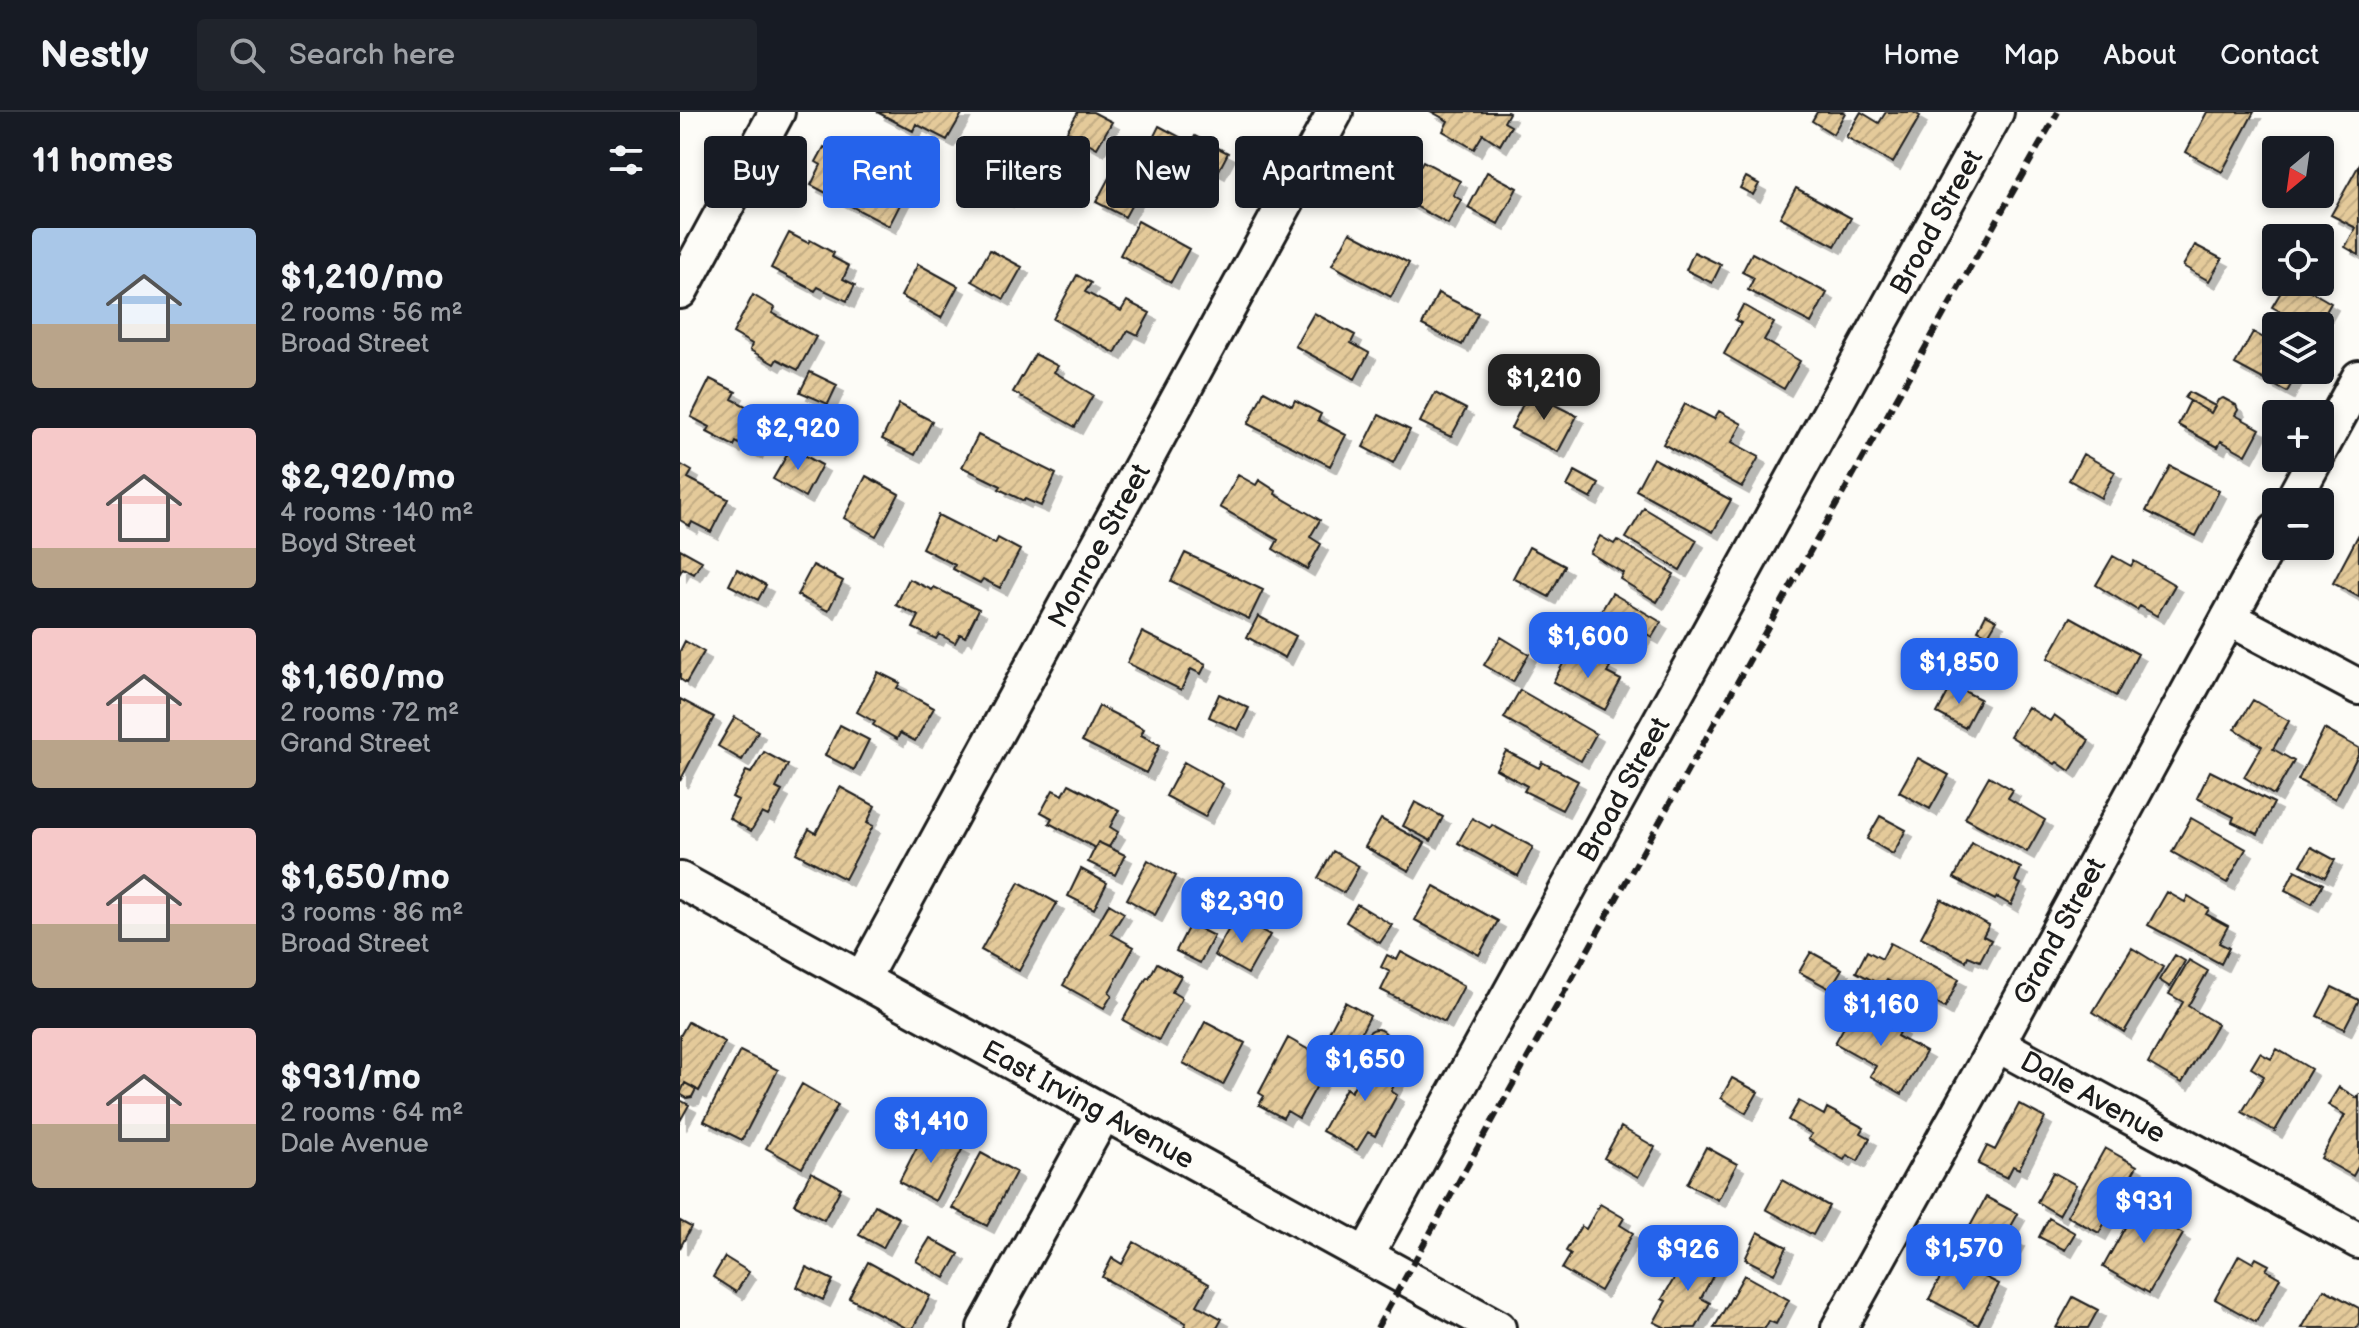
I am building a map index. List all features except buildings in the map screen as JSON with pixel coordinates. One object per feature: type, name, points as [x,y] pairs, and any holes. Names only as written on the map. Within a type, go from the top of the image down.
[{"type":"street","points":[[680,291],[777,112]]},
{"type":"street","name":"Monroe Street","points":[[862,979],[1335,112]]},
{"type":"street","name":"Broad Street","points":[[1366,1255],[1996,112]]},
{"type":"street","points":[[2334,424],[2359,378]]},
{"type":"street","name":"Grand Street","points":[[1839,1328],[2262,557]]},
{"type":"street","points":[[2229,618],[2359,687]]},
{"type":"street","name":"East Irving Avenue","points":[[683,888],[862,979],[1498,1328]]},
{"type":"street","name":"Dale Avenue","points":[[1997,1044],[2359,1241]]},
{"type":"street","points":[[985,1328],[1104,1112]]},
{"type":"railway","points":[[1377,1328],[2058,112]]}]
